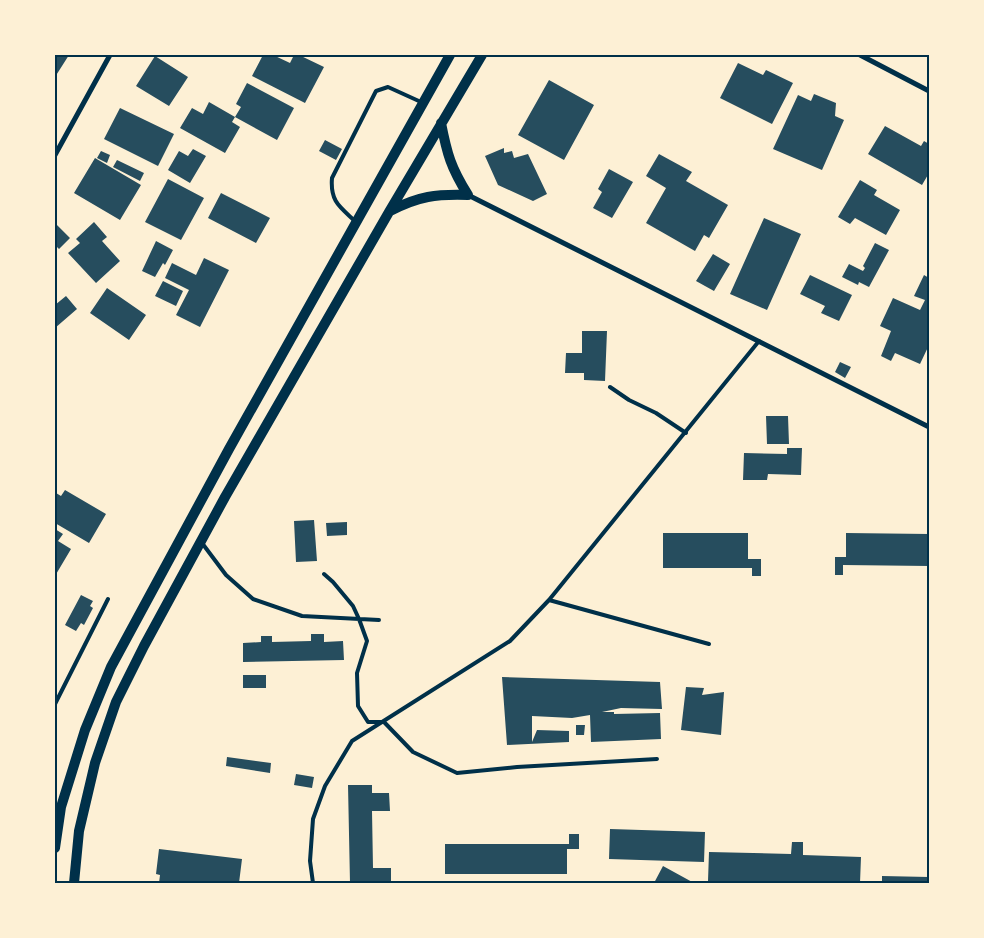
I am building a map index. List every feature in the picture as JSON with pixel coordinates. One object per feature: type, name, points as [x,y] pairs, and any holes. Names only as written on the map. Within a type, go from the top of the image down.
[{"type":"main road","points":[[55,848],[58,805],[85,730],[111,667],[229,449],[450,55]]},
{"type":"main road","points":[[74,883],[79,831],[88,792],[95,763],[116,702],[201,541],[290,382],[482,55]]},
{"type":"main road","points":[[442,123],[448,157],[455,175],[468,194]]},
{"type":"main road","points":[[389,212],[409,202],[431,196],[468,194]]},
{"type":"street","points":[[55,155],[110,55]]},
{"type":"street","points":[[861,55],[929,91]]},
{"type":"street","points":[[468,194],[929,427]]},
{"type":"lane","points":[[356,222],[335,202],[331,190],[332,178],[376,91],[388,87],[424,103]]},
{"type":"lane","points":[[313,883],[310,861],[313,818],[325,786],[352,742],[510,640],[549,600],[759,341]]},
{"type":"lane","points":[[610,387],[629,400],[656,413],[686,433]]},
{"type":"lane","points":[[201,541],[226,575],[253,599],[302,616],[379,620]]},
{"type":"lane","points":[[324,574],[353,606],[367,640],[357,673],[358,706],[368,722],[384,722],[413,752],[456,773],[517,767],[657,759]]},
{"type":"lane","points":[[55,704],[108,599]]},
{"type":"lane","points":[[549,600],[709,644]]},
{"type":"building","points":[[55,55],[69,55],[55,77]]},
{"type":"building","points":[[263,55],[273,55],[290,63],[294,55],[299,55],[324,67],[305,103],[252,76]]},
{"type":"building","points":[[155,56],[188,77],[169,106],[136,86]]},
{"type":"building","points":[[738,63],[763,75],[766,70],[793,83],[772,124],[720,98]]},
{"type":"building","points":[[549,80],[594,105],[564,160],[518,135]]},
{"type":"building","points":[[247,83],[294,108],[277,140],[235,117],[241,107],[236,104]]},
{"type":"building","points":[[814,94],[836,103],[835,116],[844,120],[822,170],[773,149],[798,95],[811,101]]},
{"type":"building","points":[[209,102],[235,117],[232,122],[240,127],[225,153],[180,128],[192,108],[203,114]]},
{"type":"building","points":[[120,108],[174,134],[158,166],[104,139]]},
{"type":"building","points":[[885,126],[921,146],[924,141],[929,144],[929,173],[922,185],[868,154]]},
{"type":"building","points":[[325,140],[342,149],[336,160],[319,151]]},
{"type":"building","points":[[504,148],[504,153],[512,151],[514,158],[528,154],[547,194],[533,201],[498,185],[485,156]]},
{"type":"building","points":[[193,149],[206,156],[190,183],[168,170],[179,151],[188,156]]},
{"type":"building","points":[[101,151],[110,155],[107,163],[97,158]]},
{"type":"building","points":[[659,154],[692,172],[686,181],[728,205],[709,238],[704,235],[695,251],[646,223],[666,188],[646,176]]},
{"type":"building","points":[[95,158],[141,185],[120,220],[74,193]]},
{"type":"building","points":[[117,160],[144,173],[140,181],[113,167]]},
{"type":"building","points":[[609,169],[633,182],[612,218],[593,208],[602,192],[598,189]]},
{"type":"building","points":[[168,179],[204,198],[181,240],[145,222]]},
{"type":"building","points":[[860,180],[877,190],[874,195],[900,210],[886,235],[855,218],[850,224],[838,217]]},
{"type":"building","points":[[221,193],[270,218],[256,243],[208,218]]},
{"type":"building","points":[[764,218],[801,234],[767,310],[730,294]]},
{"type":"building","points":[[94,222],[107,237],[102,241],[120,261],[96,283],[68,253],[80,243],[76,239]]},
{"type":"building","points":[[55,223],[70,238],[59,249],[55,245]]},
{"type":"building","points":[[156,241],[173,250],[165,265],[163,263],[155,277],[142,271]]},
{"type":"building","points":[[875,243],[889,250],[869,287],[859,282],[858,285],[842,277],[849,264],[863,271],[865,268],[863,266]]},
{"type":"building","points":[[713,254],[730,264],[714,291],[696,281]]},
{"type":"building","points":[[204,258],[229,270],[200,327],[176,315],[189,290],[165,278],[172,263],[196,275]]},
{"type":"building","points":[[810,275],[852,295],[839,321],[821,313],[825,306],[800,294]]},
{"type":"building","points":[[924,275],[929,278],[929,345],[920,364],[895,353],[891,361],[881,356],[891,331],[880,326],[893,298],[920,310],[925,300],[914,296]]},
{"type":"building","points":[[163,281],[183,291],[176,306],[155,296]]},
{"type":"building","points":[[107,288],[146,315],[129,340],[90,313]]},
{"type":"building","points":[[66,296],[77,309],[55,328],[55,305]]},
{"type":"building","points":[[582,331],[607,331],[605,381],[584,380],[584,373],[565,373],[566,353],[582,353]]},
{"type":"building","points":[[840,362],[851,367],[845,378],[835,372]]},
{"type":"building","points":[[766,416],[788,416],[789,444],[767,444]]},
{"type":"building","points":[[787,448],[802,448],[801,475],[768,474],[767,480],[743,480],[744,453],[787,454]]},
{"type":"building","points":[[65,490],[106,514],[89,543],[55,523],[55,495],[56,493],[61,496]]},
{"type":"building","points":[[314,520],[317,561],[296,562],[294,521]]},
{"type":"building","points":[[347,522],[347,535],[327,536],[326,523]]},
{"type":"building","points":[[55,529],[63,534],[58,541],[71,549],[55,576]]},
{"type":"building","points":[[663,533],[748,533],[748,559],[761,559],[761,576],[752,576],[752,568],[663,568]]},
{"type":"building","points":[[846,533],[929,534],[929,566],[843,565],[843,575],[835,575],[835,557],[846,557]]},
{"type":"building","points":[[81,595],[93,601],[90,606],[93,608],[84,625],[81,623],[76,631],[65,625]]},
{"type":"building","points":[[311,634],[324,634],[324,642],[343,641],[344,660],[243,662],[243,643],[261,642],[261,636],[272,636],[272,642],[311,641]]},
{"type":"building","points":[[243,675],[266,675],[266,688],[243,688]]},
{"type":"building","points":[[502,677],[660,682],[662,709],[621,708],[602,712],[614,712],[614,714],[660,713],[661,739],[591,742],[590,715],[572,718],[532,716],[532,742],[537,730],[569,731],[569,742],[507,745]]},
{"type":"building","points":[[686,687],[704,688],[702,695],[724,692],[721,735],[681,730]]},
{"type":"building","points":[[576,725],[585,725],[584,735],[576,735]]},
{"type":"building","points":[[227,757],[271,763],[270,773],[226,766]]},
{"type":"building","points":[[296,774],[314,777],[312,788],[294,785]]},
{"type":"building","points":[[348,785],[372,785],[372,793],[389,793],[390,811],[372,811],[373,868],[391,868],[391,883],[350,883]]},
{"type":"building","points":[[610,829],[705,832],[704,862],[609,859]]},
{"type":"building","points":[[569,834],[579,834],[579,849],[567,849],[567,874],[445,874],[445,844],[569,844]]},
{"type":"building","points":[[792,842],[803,842],[803,855],[861,857],[860,883],[708,881],[709,852],[791,854]]},
{"type":"building","points":[[159,849],[242,859],[239,883],[159,883],[160,875],[156,874]]},
{"type":"building","points":[[663,866],[694,883],[654,883]]},
{"type":"building","points":[[882,876],[929,877],[929,883],[882,883]]}]
